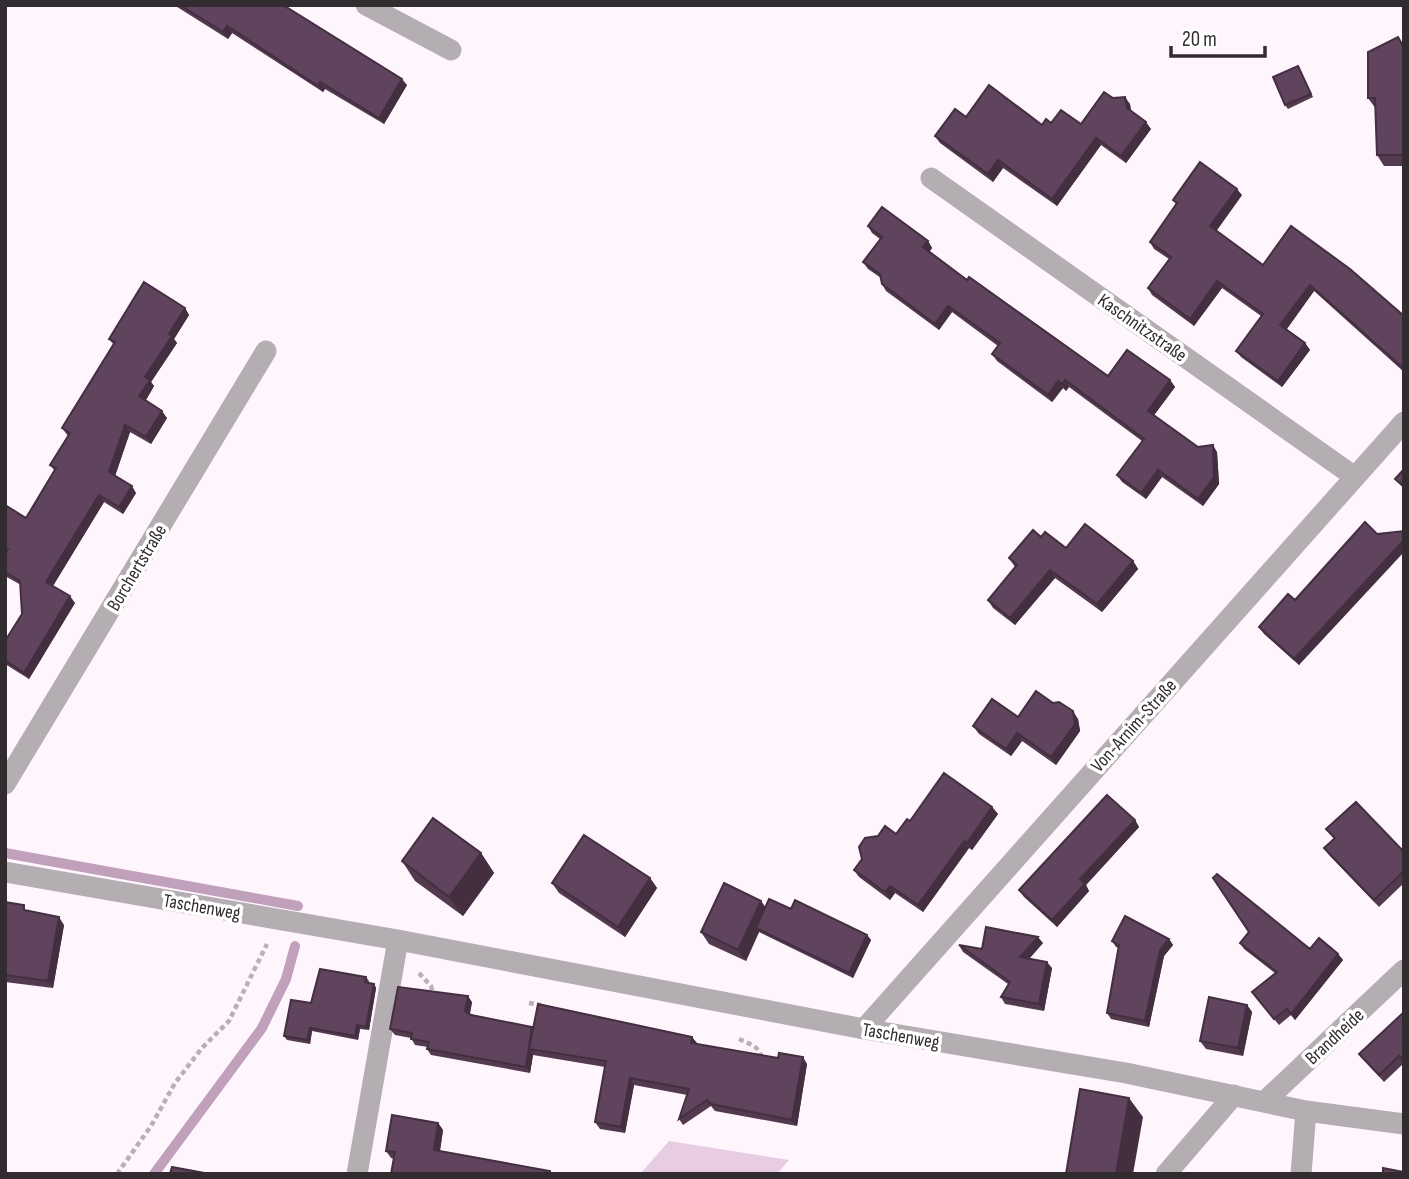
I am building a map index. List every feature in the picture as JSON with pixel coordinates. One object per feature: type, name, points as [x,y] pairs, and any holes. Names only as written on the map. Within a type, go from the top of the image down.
[{"type":"street","points":[[366,5],[451,50]]},
{"type":"street","name":"Kaschnitzstraße","points":[[931,178],[1355,477]]},
{"type":"street","name":"Borchertstraße","points":[[5,784],[266,351]]},
{"type":"street","name":"Von-Arnim-Straße","points":[[864,1029],[1404,422]]},
{"type":"street","name":"Taschenweg","points":[[5,872],[398,940],[864,1029],[1126,1073],[1306,1111],[1404,1124]]},
{"type":"street","points":[[357,1174],[398,940]]},
{"type":"street","name":"Brandheide","points":[[1264,1102],[1404,970]]},
{"type":"street","points":[[1166,1174],[1234,1095]]},
{"type":"street","points":[[1301,1174],[1306,1111]]},
{"type":"path","points":[[117,1174],[151,1126],[175,1083],[202,1048],[229,1021],[260,953],[281,919]]},
{"type":"path","points":[[418,972],[431,986],[433,1003]]},
{"type":"path","points":[[529,1003],[553,1008]]},
{"type":"path","points":[[739,1039],[753,1045],[760,1052],[762,1061]]},
{"type":"shaded area","points":[[669,1141],[789,1160],[777,1174],[640,1174]]},
{"type":"building","points":[[180,5],[283,5],[402,79],[379,118],[320,82],[318,86],[227,26],[223,32]]},
{"type":"building","points":[[1398,37],[1404,48],[1404,155],[1377,155],[1375,98],[1368,98],[1368,52]]},
{"type":"building","points":[[1298,66],[1311,94],[1285,105],[1273,77]]},
{"type":"building","points":[[989,85],[1042,125],[1046,119],[1051,123],[1061,110],[1081,124],[1104,92],[1113,98],[1125,97],[1127,108],[1146,122],[1121,156],[1096,138],[1052,199],[998,160],[988,174],[935,136],[955,109],[966,117]]},
{"type":"building","points":[[1200,162],[1237,189],[1210,226],[1263,265],[1291,226],[1350,269],[1404,316],[1404,369],[1310,285],[1280,325],[1305,343],[1278,381],[1236,351],[1263,314],[1217,281],[1190,319],[1148,288],[1171,257],[1150,242],[1177,203],[1173,200]]},
{"type":"building","points":[[882,207],[928,241],[923,247],[967,280],[969,277],[1108,376],[1127,350],[1170,380],[1148,411],[1198,447],[1213,445],[1214,477],[1198,499],[1158,470],[1141,493],[1117,475],[1144,439],[1065,380],[1062,384],[1058,381],[1048,395],[992,354],[1000,343],[948,306],[935,324],[882,284],[880,274],[863,262],[882,237],[868,226]]},
{"type":"building","points":[[144,282],[185,308],[169,334],[172,336],[145,377],[150,380],[139,396],[162,411],[146,437],[125,425],[109,472],[132,486],[119,507],[99,495],[46,582],[70,596],[24,673],[5,660],[5,641],[22,614],[20,581],[5,572],[5,553],[8,549],[5,548],[5,505],[26,518],[56,468],[50,465],[70,433],[62,428],[115,342],[109,339]]},
{"type":"building","points":[[1404,469],[1404,487],[1395,479]]},
{"type":"building","points":[[1365,522],[1377,534],[1404,531],[1404,540],[1294,659],[1259,627],[1288,594],[1295,600]]},
{"type":"building","points":[[1085,524],[1133,561],[1097,604],[1050,570],[1010,618],[988,600],[1017,565],[1009,558],[1033,530],[1041,537],[1045,532],[1066,548]]},
{"type":"building","points":[[1036,691],[1053,703],[1059,702],[1073,711],[1075,724],[1051,757],[1017,733],[1006,749],[973,726],[992,699],[1018,717]]},
{"type":"building","points":[[944,773],[992,807],[918,905],[890,886],[885,892],[854,870],[862,859],[859,847],[865,838],[878,836],[885,826],[896,834],[907,819],[910,821]]},
{"type":"building","points":[[1107,795],[1135,820],[1080,879],[1085,884],[1052,920],[1019,890]]},
{"type":"building","points":[[1356,802],[1404,852],[1404,871],[1374,900],[1324,848],[1335,838],[1326,829]]},
{"type":"building","points":[[433,818],[481,853],[449,897],[402,861]]},
{"type":"building","points":[[584,835],[650,878],[618,927],[552,883]]},
{"type":"building","points":[[1217,874],[1310,949],[1319,938],[1338,954],[1291,1014],[1287,1009],[1274,1019],[1252,992],[1277,972],[1240,943],[1249,932],[1213,878]]},
{"type":"building","points":[[724,883],[761,901],[738,950],[701,932]]},
{"type":"building","points":[[769,899],[791,909],[795,900],[867,935],[849,973],[756,928]]},
{"type":"building","points":[[5,902],[24,905],[24,910],[59,917],[48,981],[5,975]]},
{"type":"building","points":[[1125,916],[1169,939],[1160,950],[1145,1021],[1107,1013],[1119,945],[1112,941]]},
{"type":"building","points":[[986,927],[1038,937],[1020,957],[1047,962],[1039,1004],[1001,997],[1010,982],[959,945],[982,949]]},
{"type":"building","points":[[320,969],[366,977],[365,982],[374,984],[366,1027],[357,1025],[355,1036],[310,1028],[307,1040],[284,1036],[291,1000],[311,1003]]},
{"type":"building","points":[[398,987],[468,996],[465,1011],[471,1015],[532,1027],[526,1067],[427,1049],[429,1042],[411,1039],[412,1033],[390,1029]]},
{"type":"building","points":[[1209,997],[1247,1005],[1238,1048],[1200,1041]]},
{"type":"building","points":[[538,1004],[692,1037],[691,1043],[778,1058],[779,1053],[803,1057],[792,1120],[711,1104],[707,1100],[679,1119],[689,1089],[630,1078],[621,1127],[595,1122],[606,1061],[529,1049]]},
{"type":"building","points":[[1404,1012],[1404,1061],[1399,1056],[1379,1075],[1359,1054]]},
{"type":"building","points":[[1080,1089],[1129,1098],[1116,1174],[1066,1174]]},
{"type":"building","points":[[392,1115],[438,1123],[434,1150],[550,1171],[550,1174],[391,1174],[395,1152],[386,1151]]},
{"type":"building","points":[[172,1167],[210,1174],[170,1174]]},
{"type":"building","points":[[1383,1168],[1404,1172],[1404,1174],[1383,1174]]},
{"type":"waterway","points":[[5,853],[298,906]]},
{"type":"waterway","points":[[154,1174],[262,1028],[286,979],[295,946]]}]
